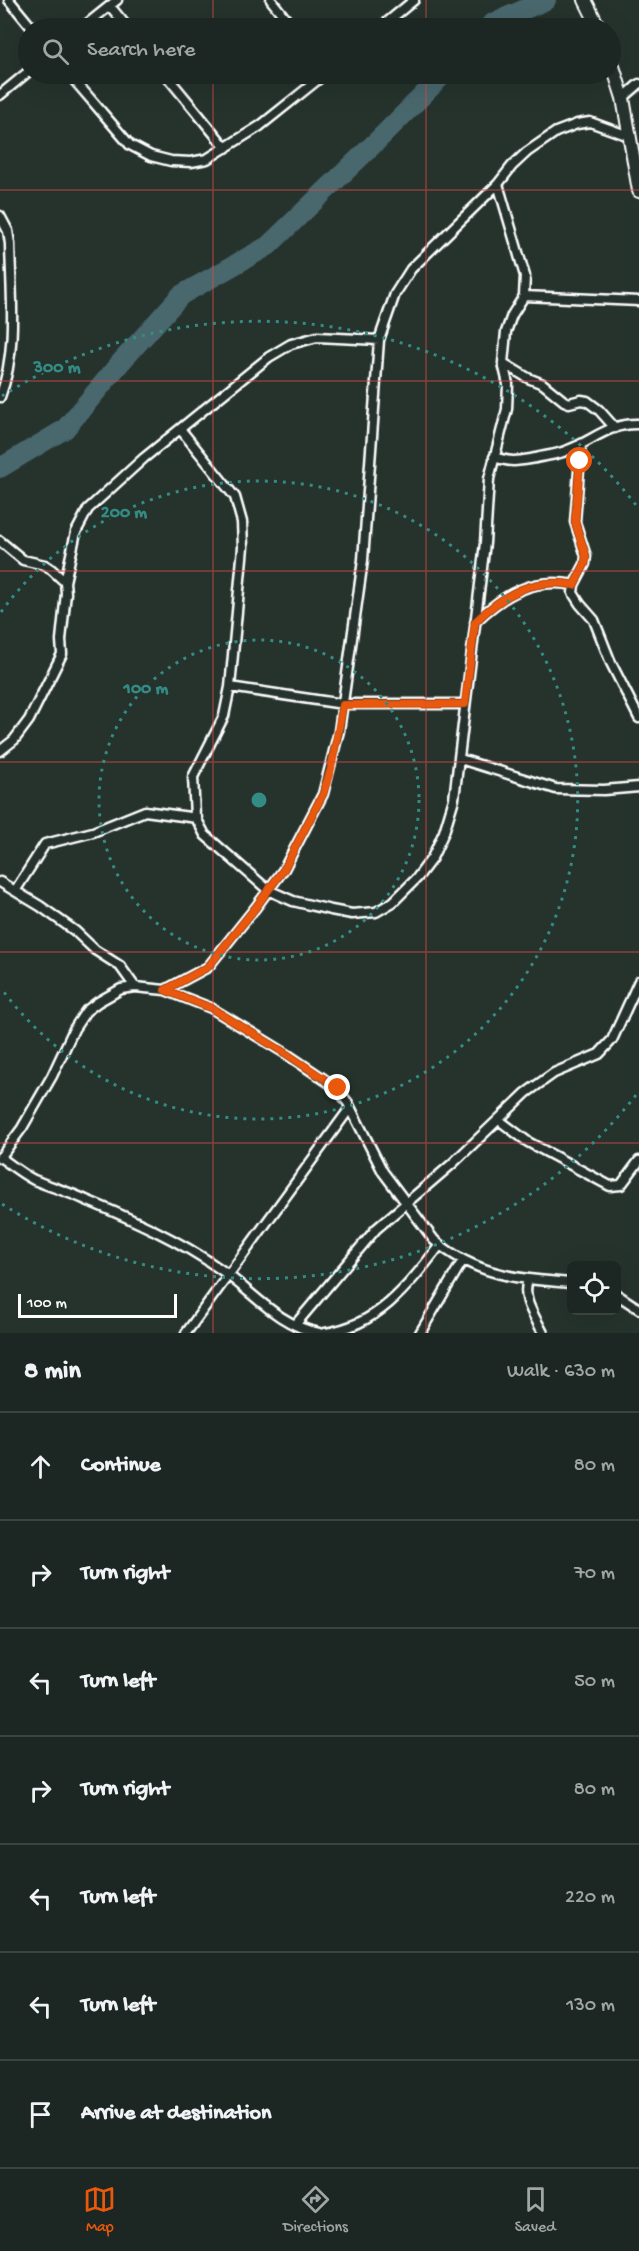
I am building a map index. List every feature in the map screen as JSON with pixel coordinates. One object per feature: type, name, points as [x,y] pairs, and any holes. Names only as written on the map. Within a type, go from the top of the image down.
[{"type":"street","points":[[9,0],[24,18]]},
{"type":"street","points":[[271,0],[285,18]]},
{"type":"street","points":[[392,18],[414,0]]},
{"type":"street","points":[[585,0],[594,18]]},
{"type":"street","points":[[94,18],[113,3],[122,18]]},
{"type":"street","points":[[0,95],[18,80]]},
{"type":"street","points":[[78,84],[130,145],[151,156],[171,161],[191,162],[207,159],[226,148],[260,126],[313,84]]},
{"type":"street","points":[[173,84],[226,148]]},
{"type":"street","points":[[619,84],[629,136],[636,152],[639,191]]},
{"type":"street","points":[[623,98],[639,84]]},
{"type":"street","points":[[165,990],[208,967],[284,869],[323,794],[333,760],[343,705],[363,560],[379,340],[395,294],[411,269],[498,184],[512,166],[527,152],[556,132],[590,122],[629,136]]},
{"type":"street","points":[[181,430],[235,497],[242,522],[243,547],[230,687],[224,716],[193,777],[192,789],[197,818],[205,835],[268,890],[293,901],[352,914],[376,912],[393,902],[417,878],[432,858],[444,832],[454,799],[485,543],[489,479],[507,409],[508,384],[503,363],[507,324],[524,297],[525,276],[498,184]]},
{"type":"street","points":[[0,216],[8,231],[10,244],[12,324],[7,378],[0,397]]},
{"type":"street","points":[[524,297],[639,301]]},
{"type":"street","points":[[0,751],[14,740],[29,720],[62,654],[65,582],[76,532],[88,509],[244,376],[291,344],[318,337],[379,340]]},
{"type":"street","points":[[503,363],[543,384],[569,404],[581,400],[587,401],[599,410],[615,428]]},
{"type":"street","points":[[494,457],[508,462],[522,462],[554,456],[581,444],[599,432],[639,424]]},
{"type":"street","points":[[581,444],[575,522],[586,556],[573,593],[594,620],[639,718]]},
{"type":"street","points":[[0,541],[23,560],[45,565],[65,582]]},
{"type":"street","points":[[475,622],[503,597],[527,588],[544,583],[574,585]]},
{"type":"street","points":[[230,687],[343,705],[465,704]]},
{"type":"street","points":[[460,759],[556,789],[604,790],[639,787]]},
{"type":"street","points":[[15,891],[45,844],[93,832],[145,811],[197,818]]},
{"type":"street","points":[[0,882],[75,931],[95,950],[120,966],[135,987]]},
{"type":"street","points":[[295,1325],[376,1229],[407,1204],[526,1093],[554,1073],[599,1054],[612,1040],[639,981]]},
{"type":"street","points":[[319,1333],[295,1325],[277,1315],[227,1275],[180,1244],[99,1205],[35,1180],[0,1158],[22,1128],[52,1076],[74,1029],[86,1011],[98,1002],[121,989],[135,987],[165,990],[211,1008],[338,1088],[383,1172],[440,1245],[463,1260],[500,1275],[567,1283]]},
{"type":"street","points":[[186,1333],[350,1108]]},
{"type":"street","points":[[499,1120],[528,1142],[610,1186],[621,1185],[639,1161]]},
{"type":"street","points":[[325,1333],[351,1328],[389,1304],[440,1245]]},
{"type":"street","points":[[420,1333],[463,1260]]},
{"type":"street","points":[[528,1280],[525,1292],[529,1307],[543,1333]]},
{"type":"street","points":[[621,1297],[639,1309]]},
{"type":"waterway","points":[[505,18],[546,0]]},
{"type":"waterway","points":[[0,468],[65,429],[181,295],[268,246],[434,84]]},
{"type":"route","points":[[338,1088],[211,1008],[165,990],[208,967],[284,869],[323,794],[331,769],[343,705],[465,704],[475,622],[503,597],[527,588],[544,583],[560,582],[574,585],[585,564],[586,556],[575,522],[580,461]]}]
